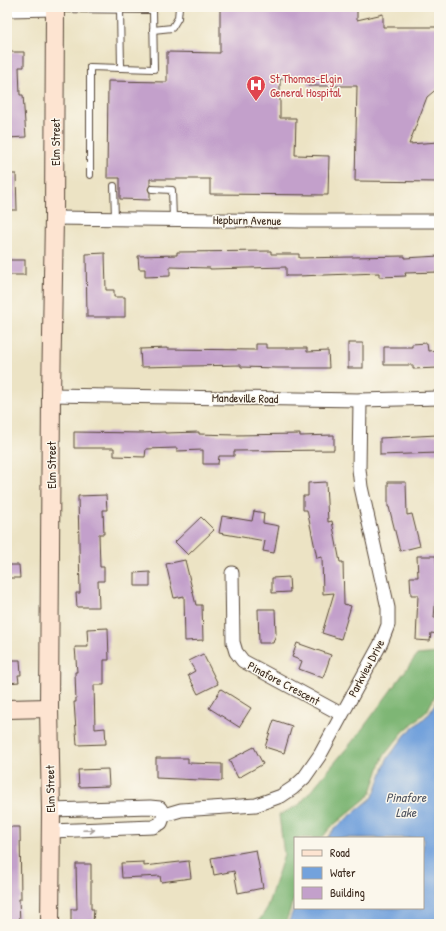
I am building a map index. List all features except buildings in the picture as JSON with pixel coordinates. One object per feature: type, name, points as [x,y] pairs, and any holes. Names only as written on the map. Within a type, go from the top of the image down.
[{"type":"main road","name":"Elm Street","points":[[50,924],[51,810],[49,708],[55,8]]},
{"type":"main road","points":[[7,709],[49,708]]},
{"type":"street","points":[[7,10],[55,8]]},
{"type":"street","name":"Hepburn Avenue","points":[[54,218],[439,221]]},
{"type":"street","name":"Mandeville Road","points":[[51,395],[360,400],[439,398]]},
{"type":"street","name":"Parkview Drive","points":[[50,831],[153,827],[161,822],[164,815],[181,810],[248,806],[281,796],[304,778],[313,767],[380,643],[386,630],[388,619],[387,603],[360,487],[360,400]]},
{"type":"street","name":"Pinafore Crescent","points":[[232,573],[233,642],[236,652],[243,661],[273,679],[342,714]]},
{"type":"street","points":[[51,810],[150,807],[160,808],[164,815]]},
{"type":"lane","points":[[153,30],[172,28],[178,18],[179,7]]},
{"type":"lane","points":[[55,8],[153,8],[154,69],[90,67],[90,175]]},
{"type":"lane","points":[[120,9],[121,68]]},
{"type":"lane","points":[[114,186],[115,218]]},
{"type":"lane","points":[[152,189],[172,190],[173,219]]},
{"type":"green space","points":[[439,653],[439,690],[427,711],[403,732],[383,757],[370,795],[330,828],[323,837],[294,837],[294,899],[285,924],[257,924],[266,910],[284,855],[279,815],[299,805],[357,736],[417,655]]},
{"type":"water","name":"Pinafore Lake","points":[[439,696],[439,924],[288,924],[294,908],[294,909],[424,909],[424,837],[328,837],[333,830],[373,797],[387,759],[406,734],[430,713]]},
{"type":"place","name":"St Thomas-Elgin General Hospital","points":[[256,102]]}]
